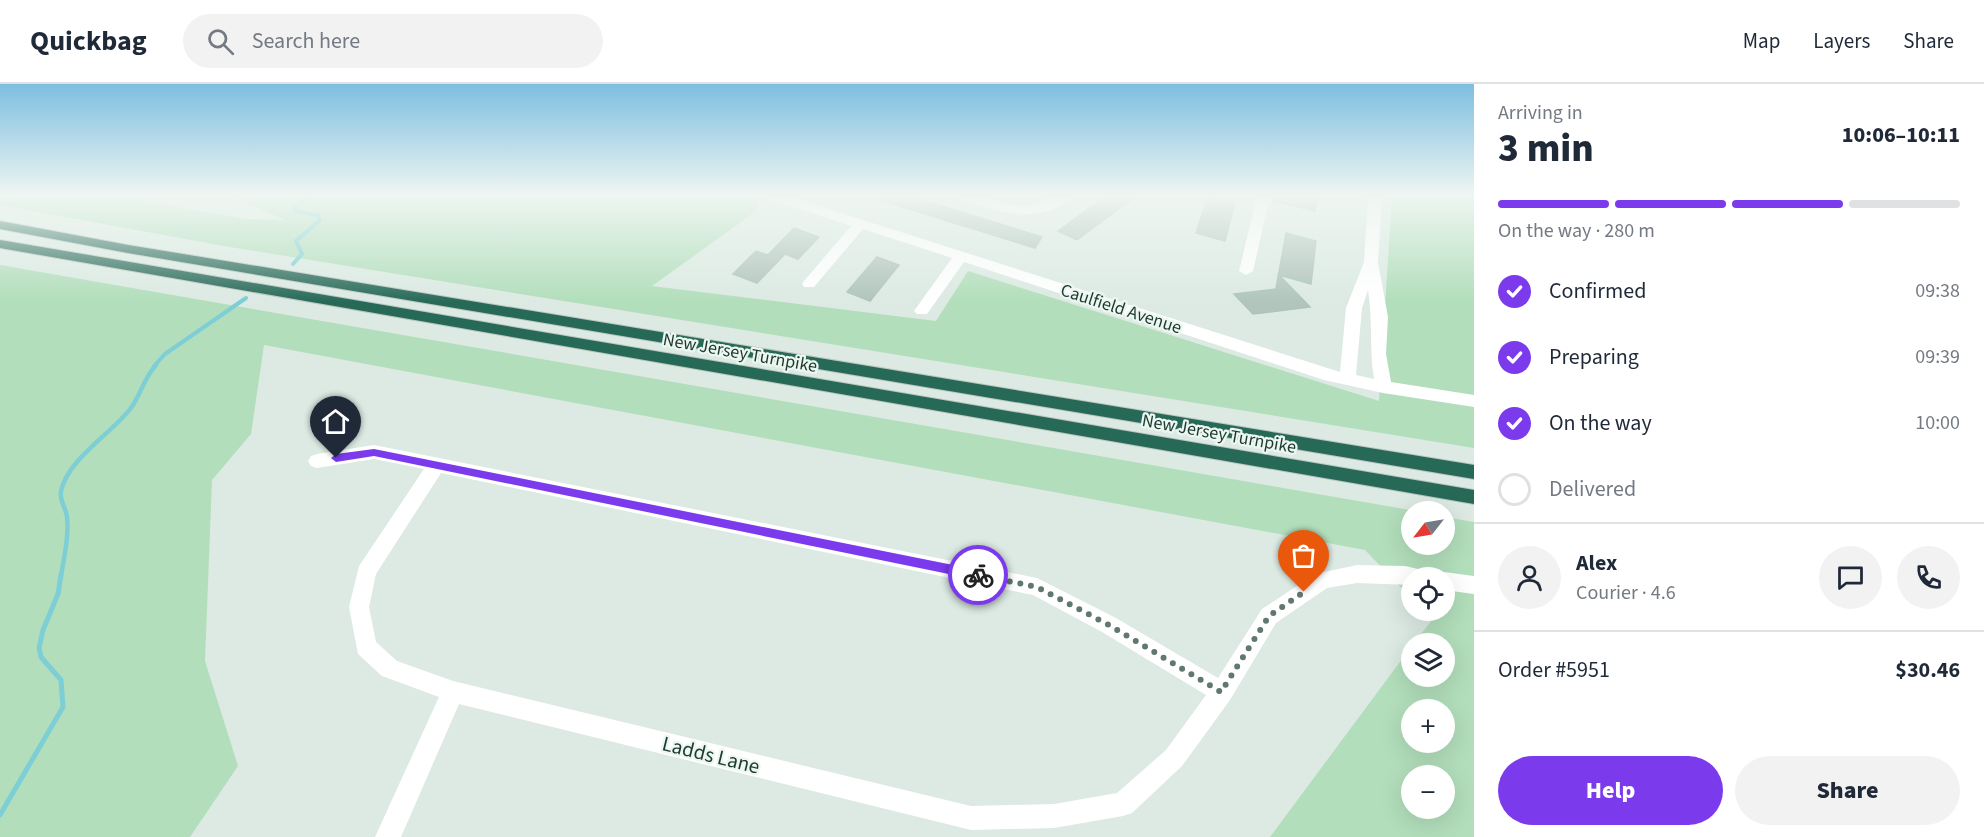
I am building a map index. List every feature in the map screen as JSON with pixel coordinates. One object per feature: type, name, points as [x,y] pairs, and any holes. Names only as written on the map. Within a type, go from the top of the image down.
[{"type":"highway","name":"New Jersey Turnpike","points":[[35,231],[1474,471]]},
{"type":"highway","name":"New Jersey Turnpike","points":[[0,244],[1474,497]]},
{"type":"street","points":[[809,284],[854,231]]},
{"type":"street","name":"Caulfield Avenue","points":[[878,231],[1347,380],[1474,402]]},
{"type":"street","points":[[1246,271],[1256,231]]},
{"type":"street","points":[[1373,231],[1371,262],[1380,317],[1378,354],[1383,387]]},
{"type":"street","points":[[922,311],[960,257]]},
{"type":"street","points":[[1347,380],[1354,308],[1371,262]]},
{"type":"street","points":[[317,460],[374,452],[1037,587],[1109,625],[1221,692]]},
{"type":"street","name":"Ladds Lane","points":[[436,465],[366,572],[358,608],[366,647],[390,669],[453,692],[971,818],[1054,816],[1123,804],[1174,758],[1221,692],[1269,616],[1322,580],[1357,574],[1401,575]]},
{"type":"street","points":[[1455,582],[1474,585]]},
{"type":"street","points":[[388,837],[453,692]]},
{"type":"green space","points":[[143,231],[728,231],[652,286],[936,321],[968,271],[1379,401],[1390,231],[1474,231],[1474,448]]},
{"type":"green space","points":[[0,265],[1401,508],[1401,555],[1455,555],[1455,519],[1474,522],[1474,837],[1270,837],[1401,660],[1401,687],[1455,687],[1455,633],[1422,633],[1431,621],[1455,621],[1455,567],[1401,567],[1401,588],[1365,550],[264,345],[251,434],[212,480],[205,661],[238,766],[190,837],[0,837]]},
{"type":"building","points":[[791,231],[803,231],[819,237],[798,259],[785,254],[757,283],[733,274],[756,251],[768,255]]},
{"type":"building","points":[[980,231],[1023,231],[1042,237],[1035,248]]},
{"type":"building","points":[[1058,231],[1089,231],[1077,240]]},
{"type":"building","points":[[1197,231],[1228,231],[1225,241],[1196,233]]},
{"type":"building","points":[[1286,233],[1316,241],[1311,284],[1279,275],[1310,307],[1253,314],[1234,294],[1276,289]]},
{"type":"building","points":[[877,257],[899,265],[870,301],[847,292]]},
{"type":"waterway","points":[[293,264],[302,254],[296,241],[307,231]]},
{"type":"waterway","points":[[154,366],[165,354],[246,298]]},
{"type":"waterway","points":[[61,576],[67,532],[67,517],[61,494],[65,479],[81,458],[131,408],[148,375],[156,365]]},
{"type":"waterway","points":[[0,815],[63,707],[61,680],[41,657],[39,648],[43,630],[58,594],[61,575]]},
{"type":"way so far","points":[[978,575],[1037,587],[1109,625],[1221,692],[1269,616],[1304,592]]},
{"type":"route","points":[[336,458],[374,452],[978,575]]}]
